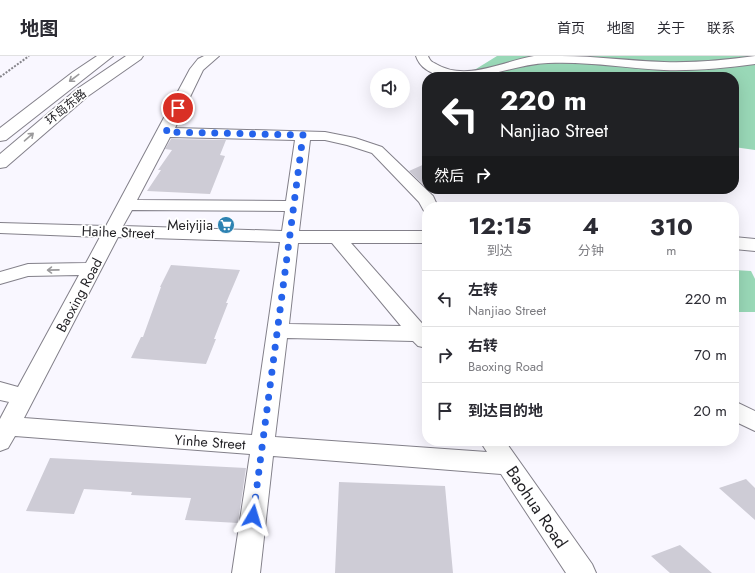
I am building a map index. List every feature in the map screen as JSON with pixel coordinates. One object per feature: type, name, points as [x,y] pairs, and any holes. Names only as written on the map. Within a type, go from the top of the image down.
[{"type":"main road","name":"环岛东路","points":[[0,136],[78,75],[106,56]]},
{"type":"main road","name":"环岛东路","points":[[0,163],[70,102],[121,64],[136,56]]},
{"type":"street","name":"Baoxing Road","points":[[4,434],[166,132],[191,84],[197,69],[203,62],[213,56]]},
{"type":"street","points":[[422,56],[424,62],[434,69],[445,72]]},
{"type":"street","points":[[485,72],[534,60],[552,58],[573,58],[665,66],[710,65],[755,60]]},
{"type":"street","points":[[166,132],[303,135],[325,136],[344,140],[377,150],[429,202]]},
{"type":"street","points":[[246,573],[303,135]]},
{"type":"street","points":[[126,205],[294,206]]},
{"type":"street","name":"Haihe Street","points":[[0,228],[290,236],[422,237]]},
{"type":"street","points":[[337,237],[422,337]]},
{"type":"street","points":[[739,244],[755,245]]},
{"type":"street","points":[[0,278],[28,270],[92,269]]},
{"type":"street","points":[[278,331],[422,339]]},
{"type":"street","points":[[0,391],[24,397]]},
{"type":"street","points":[[739,413],[755,422]]},
{"type":"street","name":"Yinhe Street","points":[[4,434],[262,446],[507,464]]},
{"type":"street","name":"Baohua Road","points":[[495,446],[582,573]]},
{"type":"path","points":[[0,77],[29,56]]},
{"type":"green space","points":[[497,56],[755,56],[755,150],[739,148],[739,72],[471,72]]},
{"type":"green space","points":[[739,270],[751,271],[755,279],[755,312],[739,312]]},
{"type":"building","points":[[171,139],[226,140],[220,155],[225,156],[210,194],[147,191],[161,170],[158,170],[172,150],[165,149]]},
{"type":"building","points":[[422,165],[422,183],[409,171]]},
{"type":"building","points":[[171,265],[240,270],[226,303],[228,303],[206,364],[131,358],[141,337],[143,337],[160,287]]},
{"type":"building","points":[[50,458],[246,468],[238,523],[185,520],[191,498],[131,495],[132,492],[84,489],[74,514],[26,511]]},
{"type":"building","points":[[746,479],[755,488],[755,520],[719,488]]},
{"type":"building","points":[[339,482],[445,486],[453,573],[335,573]]},
{"type":"building","points":[[680,545],[712,573],[670,573],[651,556]]},
{"type":"place","name":"Meiyijia","points":[[226,225]]},
{"type":"route","points":[[178,108],[166,132],[303,135],[253,516]]}]
